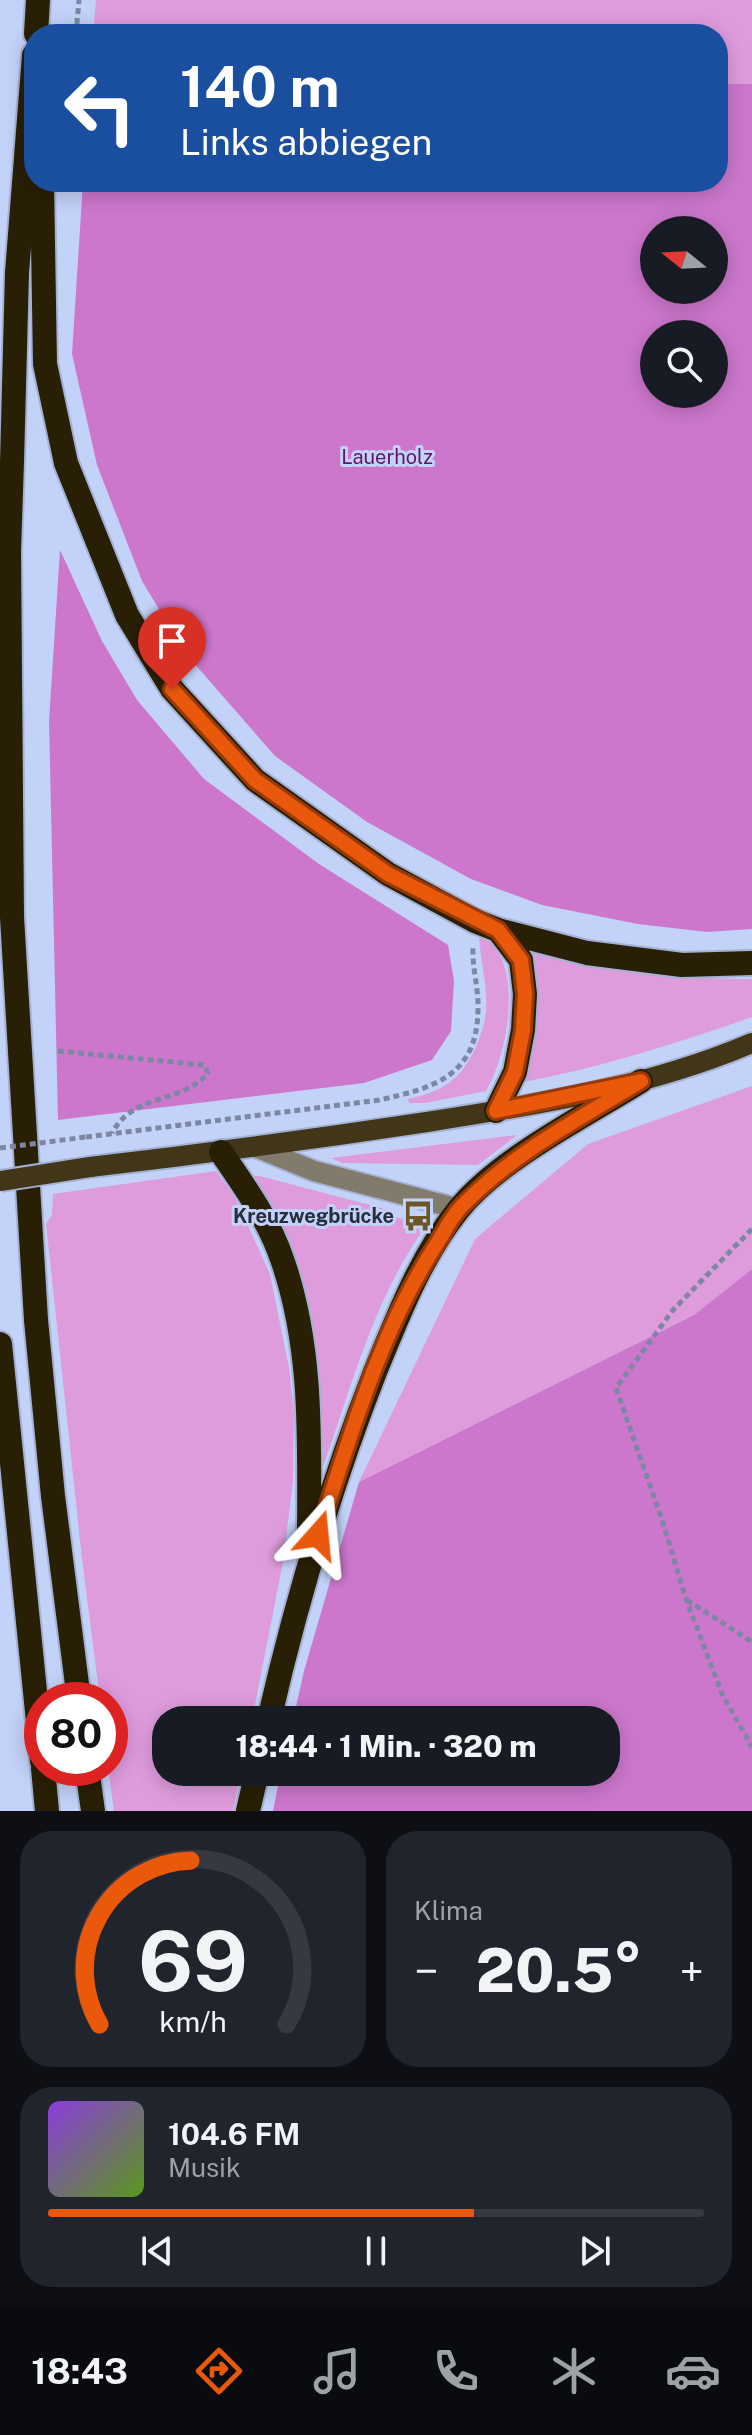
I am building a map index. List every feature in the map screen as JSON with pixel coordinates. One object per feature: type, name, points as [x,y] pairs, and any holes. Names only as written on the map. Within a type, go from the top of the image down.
[{"type":"highway","points":[[38,24],[39,0]]},
{"type":"highway","points":[[24,183],[17,273],[10,506],[12,917],[36,1320],[53,1496],[77,1682]]},
{"type":"highway","points":[[42,192],[45,364],[66,463],[127,615],[172,689],[255,780],[388,874],[475,921],[498,930],[587,953],[682,965],[752,963]]},
{"type":"highway","points":[[496,1111],[515,1072],[523,1030],[525,994],[521,960],[498,930]]},
{"type":"highway","points":[[273,1706],[309,1563],[355,1423],[396,1320],[424,1263],[459,1209],[498,1172],[532,1147],[641,1081]]},
{"type":"highway","points":[[221,1152],[258,1207],[282,1259],[299,1325],[309,1392],[309,1563]]},
{"type":"highway","points":[[0,1344],[34,1682]]},
{"type":"highway","points":[[45,1786],[47,1811]]},
{"type":"highway","points":[[90,1786],[93,1811]]},
{"type":"highway","points":[[248,1811],[254,1786]]},
{"type":"main road","points":[[0,1181],[90,1167],[258,1148],[496,1111],[641,1081],[752,1043]]},
{"type":"lane","points":[[258,1148],[314,1171],[459,1209]]},
{"type":"path","points":[[77,24],[79,0]]},
{"type":"path","points":[[0,1148],[379,1100],[425,1090],[463,1063],[476,1035],[479,1008],[472,965],[475,921]]},
{"type":"path","points":[[58,1051],[204,1065],[208,1073],[200,1083],[130,1110],[111,1133]]},
{"type":"path","points":[[752,1229],[673,1310],[616,1388],[686,1599],[722,1694],[752,1747]]},
{"type":"path","points":[[686,1599],[752,1642]]},
{"type":"shaded area","points":[[96,0],[752,0],[752,84],[728,84],[728,24],[94,24]]},
{"type":"shaded area","points":[[479,935],[494,946],[503,963],[508,984],[506,1031],[494,1075],[486,1091],[425,1103],[409,1103],[408,1099],[435,1091],[456,1077],[479,1040],[486,1002]]},
{"type":"shaded area","points":[[530,952],[640,972],[752,979],[752,1017],[637,1054],[519,1083],[534,1020]]},
{"type":"shaded area","points":[[752,1086],[752,1269],[694,1315],[359,1482],[475,1239],[588,1144]]},
{"type":"shaded area","points":[[517,1135],[478,1165],[342,1163],[331,1158]]},
{"type":"shaded area","points":[[216,1171],[235,1197],[270,1274],[289,1368],[294,1413],[293,1481],[283,1562],[255,1706],[152,1706],[152,1786],[238,1786],[233,1811],[114,1811],[111,1786],[128,1786],[128,1682],[98,1682],[46,1224],[52,1215],[53,1194]]},
{"type":"shaded area","points":[[253,1176],[385,1209],[385,1214],[426,1226],[378,1312],[318,1474],[321,1399],[315,1350],[286,1239]]},
{"type":"green space","name":"Lauerholz","points":[[728,84],[752,84],[752,929],[707,932],[638,924],[542,905],[471,879],[367,822],[275,756],[186,654],[142,581],[97,465],[72,354],[82,192],[728,192]]},
{"type":"green space","points":[[60,550],[102,641],[137,700],[204,779],[319,864],[448,945],[454,981],[451,1031],[432,1060],[364,1083],[58,1120],[49,721]]},
{"type":"green space","points":[[752,1269],[752,1811],[273,1811],[278,1786],[620,1786],[620,1706],[296,1706],[359,1482],[694,1315]]},
{"type":"place","name":"Kreuzwegbrücke","points":[[418,1216]]},
{"type":"route","points":[[172,689],[255,780],[388,874],[475,921],[498,930],[521,960],[525,994],[523,1030],[515,1072],[496,1111],[641,1081],[532,1147],[498,1172],[459,1209],[424,1263],[396,1320],[355,1423],[318,1535]]}]
